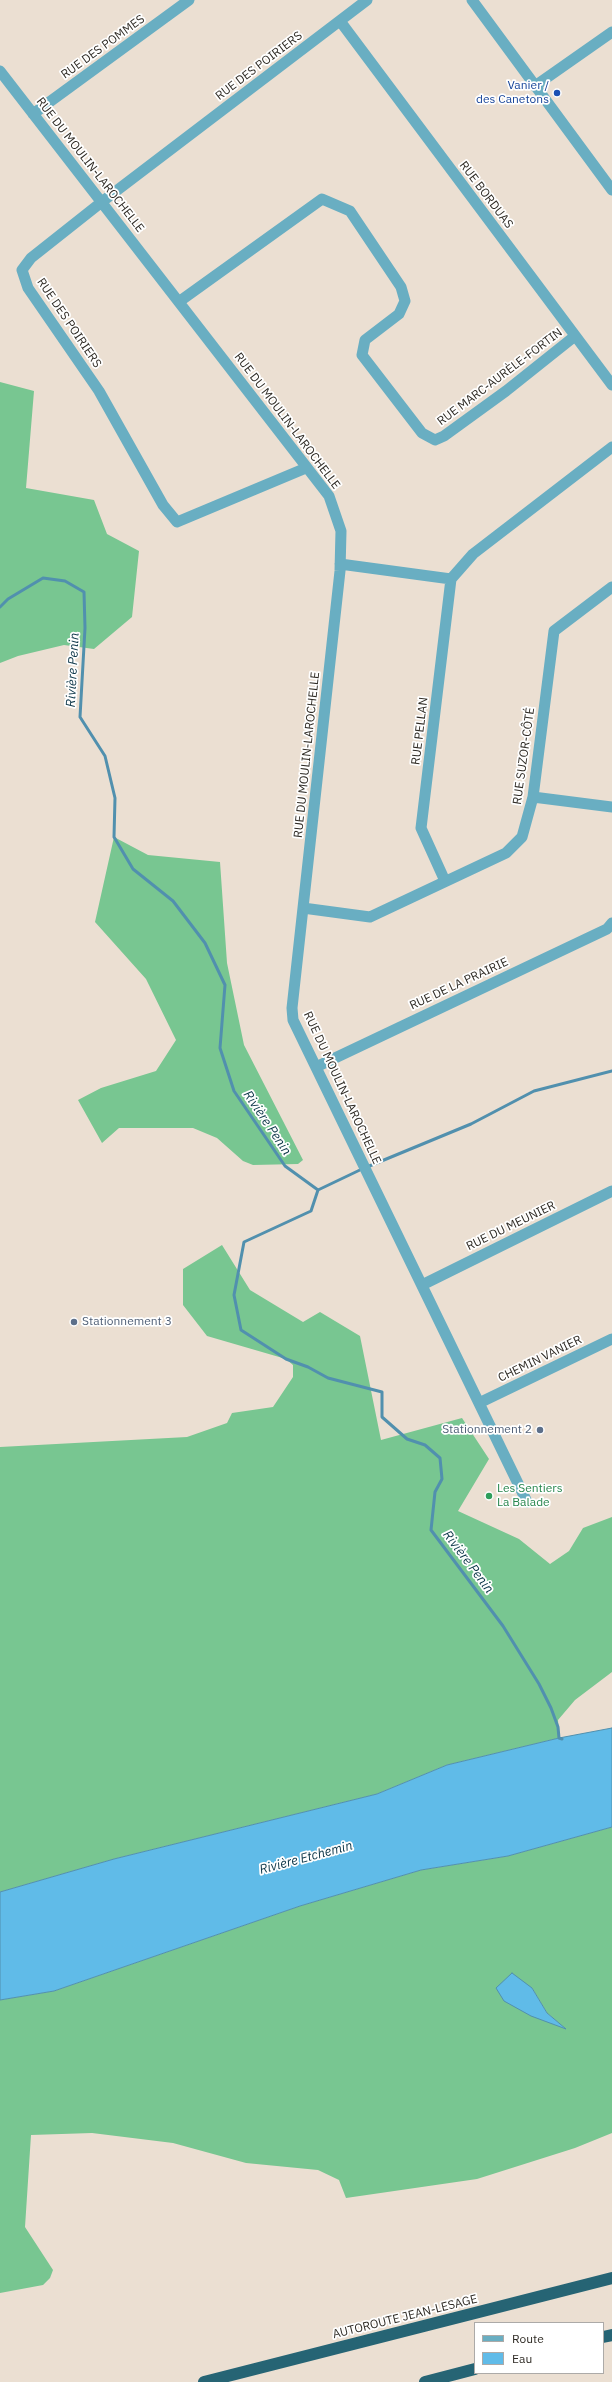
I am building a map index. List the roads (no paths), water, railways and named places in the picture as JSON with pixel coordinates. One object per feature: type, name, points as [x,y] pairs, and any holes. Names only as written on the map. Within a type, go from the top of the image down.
[{"type":"highway","name":"AUTOROUTE JEAN-LESAGE","points":[[204,2382],[612,2278]]},
{"type":"highway","points":[[424,2382],[474,2369]]},
{"type":"street","name":"RUE DES POMMES","points":[[33,114],[189,0]]},
{"type":"street","name":"RUE DES POIRIERS","points":[[306,468],[177,522],[163,505],[99,390],[28,288],[22,270],[31,258],[103,201],[367,0]]},
{"type":"street","points":[[472,0],[612,190]]},
{"type":"street","name":"RUE BORDUAS","points":[[340,21],[612,385]]},
{"type":"street","points":[[535,86],[612,32]]},
{"type":"street","name":"RUE DU MOULIN-LAROCHELLE","points":[[0,71],[103,201],[306,468],[330,496],[341,531],[340,564],[292,1008],[293,1020],[527,1502]]},
{"type":"street","name":"RUE MARC-AURÈLE-FORTIN","points":[[180,301],[322,198],[350,211],[401,287],[405,301],[398,314],[365,340],[362,355],[422,433],[435,440],[444,436],[506,391],[575,336]]},
{"type":"street","points":[[340,564],[451,579],[473,554],[612,446]]},
{"type":"street","name":"RUE PELLAN","points":[[445,881],[421,828],[451,579]]},
{"type":"street","name":"RUE SUZOR-CÔTÉ","points":[[303,908],[370,917],[506,852],[522,837],[533,797],[554,631],[612,587]]},
{"type":"street","points":[[533,797],[612,807]]},
{"type":"street","name":"RUE DE LA PRAIRIE","points":[[316,1067],[606,929],[612,923]]},
{"type":"street","name":"RUE DU MEUNIER","points":[[422,1285],[612,1191]]},
{"type":"street","name":"CHEMIN VANIER","points":[[479,1403],[612,1339]]},
{"type":"water","name":"Rivière Etchemin","points":[[612,1728],[612,1827],[508,1856],[421,1870],[300,1906],[54,1991],[0,2000],[0,1892],[114,1859],[377,1794],[447,1765],[559,1738]]},
{"type":"water","points":[[512,1973],[532,1988],[547,2013],[566,2029],[531,2016],[504,2001],[496,1988]]},
{"type":"waterway","name":"Rivière Penin","points":[[0,607],[8,599],[43,578],[65,581],[84,592],[85,628],[80,717],[105,756],[115,798],[114,837],[133,869],[173,901],[205,943],[225,985],[220,1048],[234,1091],[285,1166],[318,1190],[311,1211],[244,1242],[234,1295],[241,1330],[286,1359],[308,1367],[328,1378],[382,1392],[382,1417],[407,1439],[425,1445],[440,1458],[442,1479],[435,1492],[431,1530],[503,1626],[539,1684],[551,1708],[558,1727],[559,1738],[562,1739]]},
{"type":"waterway","points":[[367,1167],[471,1124],[534,1091],[612,1071]]},
{"type":"waterway","points":[[318,1190],[362,1169]]},
{"type":"place","name":"Vanier / des Canetons","points":[[557,93]]},
{"type":"place","name":"Stationnement 3","points":[[74,1322]]},
{"type":"place","name":"Stationnement 2","points":[[540,1430]]},
{"type":"place","name":"Les Sentiers La Balade","points":[[489,1496]]}]
